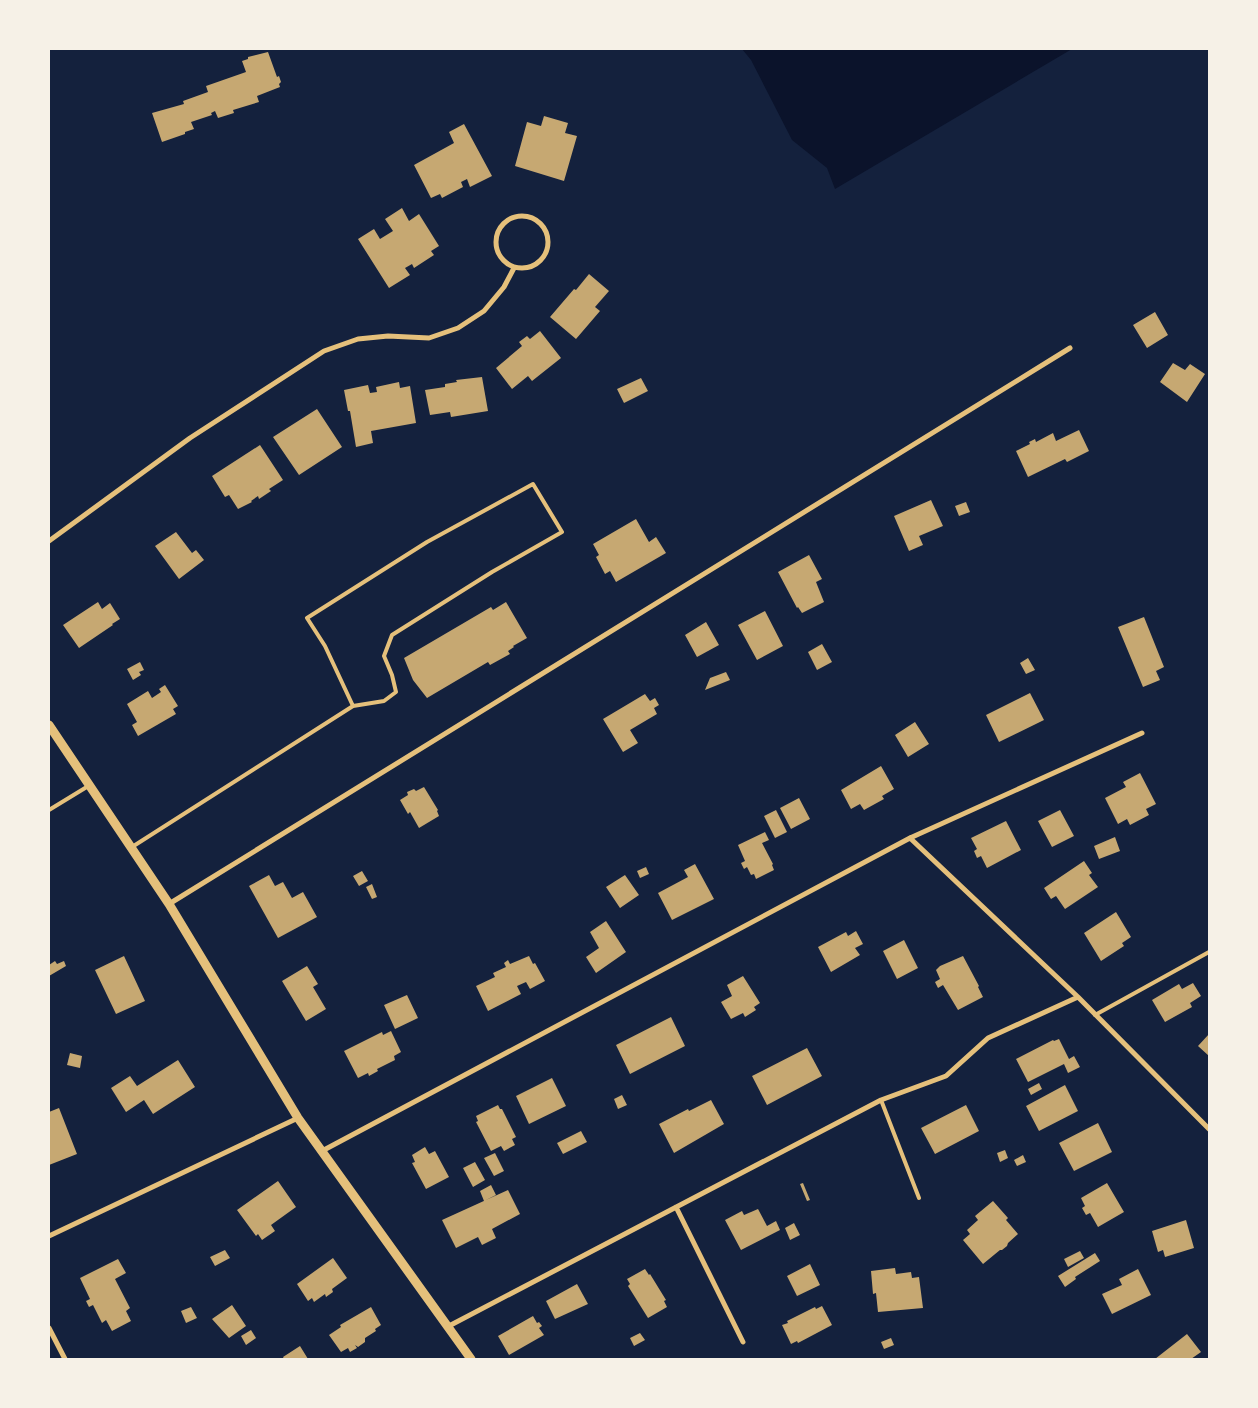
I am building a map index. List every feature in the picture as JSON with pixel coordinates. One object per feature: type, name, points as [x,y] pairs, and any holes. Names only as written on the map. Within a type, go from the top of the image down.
[{"type":"street","points":[[517,216],[534,218],[546,231],[548,248],[539,263],[522,269],[514,268],[506,264],[496,250],[497,232],[508,219],[517,216]]},
{"type":"street","points":[[49,541],[190,438],[324,351],[358,339],[388,336],[429,338],[458,328],[484,311],[504,287],[514,268]]},
{"type":"street","points":[[169,904],[1070,348]]},
{"type":"street","points":[[49,725],[169,904],[298,1118],[471,1359]]},
{"type":"street","points":[[322,1152],[910,838],[1142,733]]},
{"type":"street","points":[[910,838],[1078,997],[1209,1128]]},
{"type":"street","points":[[447,1327],[881,1100],[946,1076],[988,1038],[1078,997]]},
{"type":"street","points":[[49,1236],[298,1118]]},
{"type":"street","points":[[676,1207],[743,1342]]},
{"type":"street","points":[[49,1328],[65,1359]]},
{"type":"lane","points":[[132,848],[353,706],[384,701],[396,692],[392,675],[384,656],[392,635],[492,572],[562,532],[533,484],[427,542],[308,618],[325,646],[353,706]]},
{"type":"lane","points":[[49,810],[90,785]]},
{"type":"lane","points":[[1095,1015],[1209,952]]},
{"type":"lane","points":[[881,1100],[919,1198]]},
{"type":"water","points":[[742,49],[1072,49],[835,189],[827,168],[792,140],[751,60]]},
{"type":"building","points":[[268,52],[277,77],[279,76],[280,87],[257,96],[259,102],[233,110],[234,113],[218,118],[215,111],[211,113],[212,115],[191,122],[194,129],[162,142],[152,113],[184,104],[183,101],[208,92],[206,86],[246,72],[242,61],[248,59],[248,57]]},
{"type":"building","points":[[544,116],[568,123],[565,133],[577,136],[564,181],[515,166],[527,122],[541,126]]},
{"type":"building","points":[[464,124],[492,176],[470,187],[467,179],[461,182],[463,187],[442,198],[440,194],[431,198],[414,165],[454,143],[449,132]]},
{"type":"building","points":[[402,208],[409,221],[419,214],[439,246],[431,251],[434,255],[414,268],[412,264],[405,268],[410,275],[389,288],[358,239],[374,229],[380,239],[393,231],[385,219]]},
{"type":"building","points":[[589,274],[609,291],[595,307],[600,311],[576,339],[550,317]]},
{"type":"building","points":[[1155,312],[1168,335],[1147,348],[1133,325]]},
{"type":"building","points":[[540,331],[561,358],[532,381],[528,376],[512,389],[496,368],[522,346],[519,342],[527,336],[530,339]]},
{"type":"building","points":[[1173,363],[1185,370],[1190,364],[1205,374],[1187,402],[1160,382]]},
{"type":"building","points":[[482,377],[488,411],[451,417],[450,412],[430,415],[425,390],[445,387],[445,384],[457,382],[456,380]]},
{"type":"building","points":[[641,378],[648,391],[624,403],[617,389]]},
{"type":"building","points":[[399,382],[400,388],[410,386],[416,423],[371,431],[373,443],[356,447],[350,411],[348,411],[344,390],[368,385],[370,393],[377,392],[376,387]]},
{"type":"building","points":[[317,409],[342,447],[299,475],[273,437]]},
{"type":"building","points":[[1079,430],[1089,451],[1067,462],[1065,459],[1028,477],[1016,451],[1030,444],[1029,442],[1035,439],[1036,442],[1053,433],[1056,441]]},
{"type":"building","points":[[260,445],[283,480],[269,489],[271,491],[259,499],[258,496],[252,502],[238,509],[229,495],[225,497],[212,476]]},
{"type":"building","points":[[931,500],[943,526],[919,536],[923,545],[909,551],[894,516]]},
{"type":"building","points":[[966,502],[970,512],[959,516],[955,506]]},
{"type":"building","points":[[636,519],[649,542],[656,537],[666,553],[616,582],[610,571],[605,574],[596,557],[599,555],[593,544]]},
{"type":"building","points":[[176,532],[192,553],[196,550],[204,560],[179,579],[155,546]]},
{"type":"building","points":[[809,555],[822,579],[816,582],[824,602],[802,613],[797,608],[778,572]]},
{"type":"building","points":[[98,602],[102,609],[110,603],[120,619],[79,648],[63,625]]},
{"type":"building","points":[[506,602],[527,638],[513,646],[508,651],[510,654],[490,665],[488,662],[427,698],[413,680],[404,658],[491,607],[493,610]]},
{"type":"building","points":[[765,611],[783,646],[757,660],[738,625]]},
{"type":"building","points":[[1144,617],[1164,667],[1156,671],[1160,680],[1143,687],[1118,627]]},
{"type":"building","points":[[706,622],[719,645],[697,657],[685,635]]},
{"type":"building","points":[[822,644],[832,662],[817,670],[808,652]]},
{"type":"building","points":[[1028,658],[1035,670],[1026,674],[1020,663]]},
{"type":"building","points":[[140,662],[144,670],[139,672],[141,675],[133,680],[127,669]]},
{"type":"building","points":[[726,672],[730,680],[705,690],[710,678]]},
{"type":"building","points":[[165,685],[178,706],[173,709],[176,714],[138,736],[132,725],[137,722],[127,704],[148,691],[152,698],[161,692],[159,689]]},
{"type":"building","points":[[1030,693],[1044,720],[999,742],[986,715]]},
{"type":"building","points":[[645,694],[650,701],[655,698],[659,705],[654,708],[657,714],[630,730],[638,743],[623,752],[603,719]]},
{"type":"building","points":[[915,722],[929,744],[908,757],[895,735]]},
{"type":"building","points":[[881,766],[894,789],[882,796],[884,799],[864,810],[860,804],[851,809],[841,790]]},
{"type":"building","points":[[1140,773],[1156,804],[1146,809],[1149,815],[1130,825],[1127,819],[1118,824],[1105,798],[1126,787],[1123,782]]},
{"type":"building","points":[[424,787],[438,810],[439,816],[419,828],[410,812],[408,814],[400,800],[408,795],[407,792],[414,789],[416,791]]},
{"type":"building","points":[[799,798],[810,819],[791,829],[780,808]]},
{"type":"building","points":[[776,810],[787,832],[775,838],[764,816]]},
{"type":"building","points":[[1060,810],[1074,836],[1052,847],[1038,821]]},
{"type":"building","points":[[1006,821],[1021,850],[987,868],[981,856],[977,858],[974,851],[977,849],[971,838]]},
{"type":"building","points":[[765,832],[769,840],[762,843],[773,864],[774,870],[756,879],[754,874],[751,875],[747,867],[744,869],[741,863],[745,861],[738,845]]},
{"type":"building","points":[[1115,837],[1120,851],[1099,859],[1094,846]]},
{"type":"building","points":[[1084,861],[1092,873],[1089,875],[1098,887],[1065,909],[1056,896],[1051,899],[1044,888]]},
{"type":"building","points":[[695,864],[714,899],[672,920],[658,893],[688,877],[684,870]]},
{"type":"building","points":[[646,867],[649,874],[640,878],[637,871]]},
{"type":"building","points":[[362,871],[368,881],[359,886],[353,876]]},
{"type":"building","points":[[269,875],[275,886],[283,882],[292,898],[303,892],[317,917],[278,938],[249,886]]},
{"type":"building","points":[[625,875],[639,895],[620,908],[606,887]]},
{"type":"building","points":[[372,884],[377,897],[372,899],[366,887]]},
{"type":"building","points":[[1116,912],[1131,937],[1122,943],[1124,946],[1101,961],[1084,933]]},
{"type":"building","points":[[606,921],[626,952],[596,973],[586,957],[599,948],[590,932]]},
{"type":"building","points":[[856,931],[863,944],[855,948],[860,955],[831,972],[818,947],[846,932],[848,936]]},
{"type":"building","points":[[904,940],[918,968],[897,979],[883,951]]},
{"type":"building","points":[[124,956],[145,1001],[116,1014],[95,970]]},
{"type":"building","points":[[529,956],[545,981],[530,989],[526,982],[517,986],[521,994],[488,1011],[476,986],[495,977],[493,973],[506,967],[504,963],[508,960],[510,964]]},
{"type":"building","points":[[963,956],[983,997],[958,1010],[943,985],[938,988],[935,982],[940,979],[936,970],[940,966]]},
{"type":"building","points":[[55,961],[57,964],[64,961],[66,966],[49,976],[49,965]]},
{"type":"building","points":[[307,966],[318,984],[313,987],[326,1009],[306,1021],[282,981]]},
{"type":"building","points":[[743,976],[760,1003],[754,1007],[756,1010],[745,1017],[743,1013],[731,1019],[721,1002],[732,996],[727,985]]},
{"type":"building","points":[[1193,983],[1201,996],[1190,1003],[1192,1007],[1165,1022],[1152,1000],[1179,984],[1182,989]]},
{"type":"building","points":[[407,995],[418,1018],[395,1029],[384,1005]]},
{"type":"building","points":[[671,1017],[685,1046],[630,1074],[616,1045]]},
{"type":"building","points":[[391,1031],[401,1052],[394,1056],[395,1060],[377,1069],[378,1071],[369,1076],[368,1073],[358,1078],[344,1051],[382,1032],[383,1035]]},
{"type":"building","points":[[1209,1034],[1209,1056],[1198,1046]]},
{"type":"building","points":[[1059,1039],[1069,1059],[1074,1056],[1080,1067],[1068,1073],[1064,1064],[1028,1082],[1016,1059],[1053,1040]]},
{"type":"building","points":[[807,1048],[822,1076],[767,1105],[752,1076]]},
{"type":"building","points":[[70,1053],[82,1056],[80,1068],[67,1065]]},
{"type":"building","points":[[178,1060],[195,1087],[153,1114],[144,1100],[126,1112],[111,1088],[130,1076],[137,1086]]},
{"type":"building","points":[[552,1078],[566,1106],[529,1124],[516,1096]]},
{"type":"building","points":[[1039,1083],[1042,1089],[1031,1095],[1028,1089]]},
{"type":"building","points":[[1065,1085],[1078,1111],[1039,1131],[1026,1106]]},
{"type":"building","points":[[622,1095],[627,1105],[618,1109],[614,1099]]},
{"type":"building","points":[[711,1100],[724,1124],[674,1153],[659,1124]]},
{"type":"building","points":[[498,1105],[502,1109],[516,1137],[512,1139],[515,1145],[504,1151],[501,1146],[491,1151],[476,1122],[478,1121],[476,1116]]},
{"type":"building","points":[[966,1105],[979,1131],[935,1154],[921,1128]]},
{"type":"building","points":[[59,1108],[77,1154],[49,1165],[49,1112]]},
{"type":"building","points":[[1098,1123],[1112,1152],[1074,1171],[1059,1143]]},
{"type":"building","points":[[581,1131],[587,1142],[563,1154],[557,1143]]},
{"type":"building","points":[[425,1147],[429,1154],[435,1151],[449,1177],[426,1189],[412,1163],[415,1162],[412,1155]]},
{"type":"building","points":[[1005,1150],[1008,1158],[1000,1162],[997,1153]]},
{"type":"building","points":[[495,1153],[504,1171],[494,1176],[484,1158]]},
{"type":"building","points":[[1023,1155],[1026,1162],[1017,1166],[1014,1160]]},
{"type":"building","points":[[475,1162],[485,1180],[473,1187],[463,1168]]},
{"type":"building","points":[[278,1181],[296,1207],[271,1225],[275,1231],[262,1240],[258,1234],[256,1236],[237,1210]]},
{"type":"building","points":[[803,1183],[810,1200],[807,1201],[800,1184]]},
{"type":"building","points":[[1107,1183],[1124,1212],[1098,1227],[1090,1213],[1086,1215],[1082,1208],[1085,1206],[1081,1198]]},
{"type":"building","points":[[491,1185],[496,1195],[484,1201],[480,1191]]},
{"type":"building","points":[[508,1190],[520,1214],[492,1229],[496,1238],[482,1245],[478,1237],[456,1248],[442,1220]]},
{"type":"building","points":[[993,1201],[1008,1218],[1006,1220],[1018,1234],[1007,1246],[983,1264],[963,1240],[970,1234],[967,1230],[978,1220],[975,1216]]},
{"type":"building","points":[[758,1209],[767,1226],[776,1221],[780,1230],[741,1250],[725,1220],[742,1211],[744,1215]]},
{"type":"building","points":[[1186,1220],[1194,1248],[1165,1257],[1163,1250],[1158,1252],[1152,1231]]},
{"type":"building","points":[[794,1223],[800,1235],[790,1240],[785,1228]]},
{"type":"building","points":[[225,1250],[230,1258],[215,1266],[210,1257]]},
{"type":"building","points":[[1080,1251],[1084,1258],[1068,1267],[1064,1259]]},
{"type":"building","points":[[1095,1253],[1100,1261],[1075,1277],[1076,1279],[1065,1287],[1058,1276]]},
{"type":"building","points":[[333,1258],[347,1278],[332,1289],[333,1292],[326,1297],[325,1294],[314,1302],[312,1298],[308,1301],[297,1284]]},
{"type":"building","points":[[118,1259],[126,1273],[115,1279],[130,1308],[126,1311],[131,1321],[112,1331],[106,1320],[102,1323],[93,1305],[89,1307],[86,1301],[90,1299],[80,1278]]},
{"type":"building","points":[[810,1264],[820,1285],[797,1296],[787,1276]]},
{"type":"building","points":[[895,1268],[896,1274],[911,1272],[912,1278],[919,1277],[923,1308],[878,1312],[876,1293],[873,1294],[871,1271]]},
{"type":"building","points":[[645,1269],[666,1300],[664,1301],[667,1307],[648,1318],[628,1286],[630,1284],[627,1279]]},
{"type":"building","points":[[1138,1269],[1151,1295],[1112,1314],[1102,1294],[1122,1285],[1119,1279]]},
{"type":"building","points":[[577,1284],[588,1304],[555,1319],[546,1301]]},
{"type":"building","points":[[232,1305],[246,1326],[229,1338],[212,1319]]},
{"type":"building","points":[[822,1306],[832,1325],[798,1343],[797,1341],[791,1344],[782,1325],[815,1307],[816,1309]]},
{"type":"building","points":[[191,1307],[197,1318],[186,1323],[181,1311]]},
{"type":"building","points":[[371,1307],[381,1325],[375,1329],[376,1331],[365,1338],[365,1342],[358,1347],[355,1345],[357,1348],[350,1352],[348,1348],[341,1352],[329,1335],[341,1327],[340,1325]]},
{"type":"building","points":[[533,1316],[537,1323],[539,1322],[542,1326],[539,1328],[544,1335],[509,1355],[498,1336]]},
{"type":"building","points":[[251,1330],[256,1338],[246,1345],[241,1336]]},
{"type":"building","points":[[640,1333],[645,1340],[634,1346],[630,1338]]},
{"type":"building","points":[[1187,1334],[1201,1352],[1191,1359],[1155,1359]]},
{"type":"building","points":[[891,1338],[894,1345],[884,1349],[881,1342]]},
{"type":"building","points":[[300,1346],[308,1359],[284,1359],[283,1357]]}]
